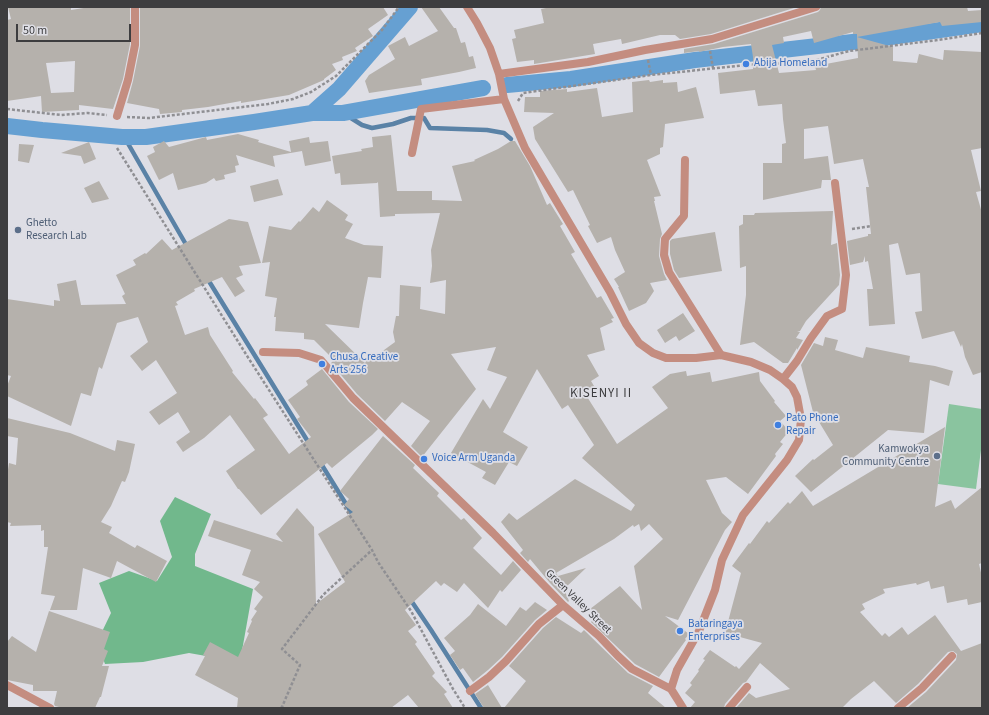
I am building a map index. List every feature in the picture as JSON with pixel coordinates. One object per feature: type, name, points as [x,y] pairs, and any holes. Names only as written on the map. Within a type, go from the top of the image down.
[{"type":"street","points":[[117,116],[128,80],[135,45],[135,7]]},
{"type":"street","points":[[467,7],[478,23],[490,48],[499,74],[504,99],[525,148],[610,292],[626,324],[640,343],[653,353],[666,358],[696,358],[721,355],[751,362],[770,370],[783,379],[792,387],[797,397],[801,419],[799,440],[780,470],[743,515],[722,560],[715,590],[699,631],[677,670],[671,688],[683,708]]},
{"type":"street","points":[[499,74],[588,62],[712,38],[816,7]]},
{"type":"street","points":[[412,153],[422,109],[504,99]]},
{"type":"street","points":[[685,160],[684,216],[665,239],[664,255],[669,272],[721,355]]},
{"type":"street","points":[[783,379],[798,361],[811,338],[827,316],[842,309],[846,275],[836,183]]},
{"type":"street","name":"Green Valley Street","points":[[263,352],[299,353],[321,360],[353,398],[563,605],[599,636],[632,669],[671,688]]},
{"type":"street","points":[[470,691],[506,662],[539,624],[563,605]]},
{"type":"street","points":[[898,708],[922,688],[952,656]]},
{"type":"street","points":[[7,685],[50,708]]},
{"type":"street","points":[[730,708],[747,687]]},
{"type":"path","points":[[7,109],[61,115],[88,114],[149,118],[268,104],[293,99],[312,92],[336,76],[358,56],[382,30],[399,7]]},
{"type":"path","points":[[510,113],[523,93],[651,75],[746,64],[809,62],[849,51],[982,33]]},
{"type":"path","points":[[710,52],[713,68]]},
{"type":"path","points":[[648,58],[651,75]]},
{"type":"path","points":[[117,148],[249,359],[372,550],[378,562],[411,611],[453,689],[466,708]]},
{"type":"path","points":[[841,231],[871,226]]},
{"type":"path","points":[[280,708],[282,707],[300,665],[282,649],[323,595],[372,550]]},
{"type":"green space","points":[[949,404],[982,409],[982,442],[976,489],[938,484]]},
{"type":"green space","points":[[175,497],[211,514],[195,554],[195,566],[253,589],[240,662],[189,653],[143,662],[105,664],[97,642],[111,613],[99,583],[129,571],[157,581],[172,557],[160,521]]},
{"type":"building","points":[[8,7],[71,7],[71,10],[90,7],[130,7],[130,44],[123,79],[113,109],[79,105],[79,110],[42,112],[41,96],[7,101],[7,20],[11,19]],"holes":[[[75,61],[74,92],[51,93],[46,63]]]},
{"type":"building","points":[[140,7],[383,7],[388,15],[368,29],[373,36],[355,48],[357,51],[342,57],[343,60],[332,64],[336,70],[324,80],[289,95],[241,103],[241,101],[182,110],[182,112],[160,114],[159,109],[127,103],[140,46]]},
{"type":"building","points":[[421,7],[439,7],[454,28],[456,28],[461,43],[465,42],[469,57],[473,56],[476,68],[421,79],[422,85],[369,93],[365,81],[369,75],[395,59],[388,46],[405,37],[409,46],[438,31]]},
{"type":"building","points":[[551,7],[797,7],[711,34],[680,39],[675,35],[660,35],[622,44],[621,39],[593,44],[595,54],[534,64],[534,60],[517,62],[512,39],[516,38],[514,30],[544,23],[541,9]]},
{"type":"building","points":[[821,7],[967,7],[968,11],[982,10],[982,22],[942,26],[940,22],[857,37],[893,47],[893,61],[917,63],[919,54],[943,60],[944,50],[982,52],[982,148],[971,150],[981,191],[976,192],[982,213],[982,372],[973,375],[965,357],[962,344],[961,347],[954,331],[922,339],[915,312],[922,311],[920,273],[906,275],[898,243],[889,245],[895,324],[869,326],[867,289],[873,289],[868,261],[865,262],[865,256],[863,262],[850,265],[847,241],[871,234],[866,187],[869,187],[863,159],[834,164],[828,126],[804,129],[804,159],[828,156],[831,180],[822,180],[821,188],[763,200],[763,163],[782,163],[782,144],[786,143],[782,104],[758,106],[755,90],[720,94],[718,73],[753,69],[751,44],[684,53],[684,49],[714,44],[818,12]],"holes":[[[811,31],[814,43],[853,32],[853,34],[857,34],[858,58],[815,66],[816,70],[779,73],[772,45],[784,43],[783,37]]]},
{"type":"building","points":[[649,80],[650,82],[663,80],[663,83],[677,82],[678,92],[696,87],[704,118],[665,124],[663,147],[660,148],[660,154],[647,160],[661,196],[654,197],[654,201],[662,234],[660,239],[659,256],[667,280],[650,283],[654,291],[646,303],[629,311],[614,279],[625,272],[611,237],[597,243],[573,190],[568,192],[535,139],[533,127],[554,113],[524,112],[525,97],[540,97],[540,91],[567,89],[567,92],[597,88],[602,117],[633,112],[632,82]]},
{"type":"building","points":[[238,134],[291,152],[289,141],[309,137],[310,143],[328,141],[331,161],[305,166],[302,151],[273,156],[275,167],[236,155],[239,165],[235,166],[236,172],[224,175],[225,179],[216,181],[214,178],[206,183],[178,190],[173,173],[159,180],[147,156],[155,152],[153,147],[164,141],[169,147],[206,137],[207,140]]},
{"type":"building","points":[[391,135],[397,191],[432,191],[432,200],[462,201],[452,166],[475,161],[474,160],[511,141],[515,141],[530,166],[547,205],[550,203],[563,224],[560,226],[575,252],[571,254],[597,298],[601,296],[614,318],[611,319],[613,322],[600,328],[605,350],[587,355],[599,376],[591,381],[594,386],[584,392],[617,444],[668,408],[652,387],[670,374],[686,371],[687,376],[710,372],[712,382],[759,372],[760,381],[775,401],[774,402],[786,416],[780,421],[789,431],[780,442],[783,444],[748,494],[726,477],[706,480],[722,513],[732,522],[725,530],[678,620],[665,616],[689,634],[659,677],[635,664],[591,622],[596,616],[590,609],[620,586],[642,610],[634,566],[663,539],[649,524],[641,531],[639,524],[634,527],[633,525],[614,539],[556,573],[558,576],[586,568],[564,589],[569,601],[568,602],[530,559],[528,562],[520,553],[523,550],[501,522],[509,513],[517,520],[575,479],[631,511],[635,505],[582,458],[594,445],[568,405],[562,409],[537,369],[503,432],[528,447],[517,466],[509,462],[495,485],[482,478],[486,472],[451,453],[483,399],[490,409],[507,377],[487,370],[496,347],[451,354],[476,389],[422,457],[411,446],[430,421],[402,402],[385,421],[357,394],[331,363],[334,360],[314,340],[304,339],[304,333],[275,331],[276,317],[274,317],[277,298],[265,296],[270,262],[262,263],[269,226],[291,230],[313,207],[319,212],[327,200],[348,215],[345,220],[353,224],[345,238],[364,245],[383,246],[381,278],[368,277],[359,328],[325,324],[365,363],[367,360],[369,361],[395,342],[393,332],[396,316],[399,316],[400,285],[421,287],[420,309],[445,314],[446,280],[430,283],[432,266],[431,250],[440,213],[395,214],[395,216],[380,217],[378,182],[341,185],[340,173],[335,174],[332,156],[362,151],[361,149],[373,147],[372,137]]},
{"type":"building","points":[[89,142],[96,159],[84,164],[81,156],[61,153]]},
{"type":"building","points":[[19,144],[34,145],[29,163],[18,161]]},
{"type":"building","points":[[278,179],[283,195],[254,202],[250,186]]},
{"type":"building","points":[[99,181],[109,199],[92,203],[84,188]]},
{"type":"building","points":[[833,211],[831,245],[837,243],[840,275],[839,285],[806,321],[800,331],[797,331],[800,332],[796,338],[803,340],[788,363],[783,363],[754,342],[740,345],[746,295],[746,266],[740,268],[739,226],[743,224],[743,215],[754,215],[755,213]]},
{"type":"building","points":[[229,219],[248,222],[261,263],[239,266],[243,275],[236,278],[245,291],[235,297],[222,277],[194,289],[195,291],[176,302],[178,305],[175,306],[185,335],[208,327],[210,335],[233,371],[232,372],[268,415],[263,418],[289,454],[311,437],[297,419],[300,417],[288,400],[308,385],[306,381],[322,369],[349,402],[378,429],[332,468],[327,463],[261,515],[238,489],[226,471],[255,450],[230,415],[204,438],[183,452],[176,442],[190,432],[178,412],[159,425],[149,412],[177,393],[156,360],[142,371],[130,356],[148,342],[138,317],[117,323],[102,369],[99,367],[91,396],[81,393],[71,426],[7,396],[7,386],[11,376],[7,375],[7,299],[54,306],[54,300],[60,301],[57,284],[76,280],[81,305],[126,304],[122,296],[125,294],[116,275],[136,265],[133,260],[145,253],[146,254],[162,239],[172,250]]},
{"type":"building","points":[[715,232],[722,271],[679,278],[674,270],[670,254],[670,241],[672,239]]},
{"type":"building","points":[[683,313],[695,331],[679,341],[676,336],[665,343],[657,330]]},
{"type":"building","points":[[825,337],[838,340],[835,350],[863,358],[866,347],[910,356],[909,362],[935,366],[953,371],[949,386],[930,380],[924,433],[888,430],[811,492],[795,476],[813,459],[814,460],[833,445],[813,412],[801,365],[814,343],[823,346]]},
{"type":"building","points":[[7,418],[70,433],[115,451],[117,440],[135,444],[129,472],[125,482],[122,481],[111,506],[101,522],[112,527],[109,533],[135,548],[137,545],[167,561],[156,582],[117,561],[111,578],[83,568],[77,610],[50,610],[55,596],[41,594],[48,547],[44,547],[44,530],[41,531],[41,525],[10,526],[11,523],[7,522],[7,476],[9,463],[16,465],[18,438],[7,436]]},
{"type":"building","points":[[945,427],[935,507],[951,500],[955,509],[982,487],[982,563],[979,564],[982,577],[982,602],[968,605],[967,599],[947,603],[944,586],[931,589],[929,581],[917,585],[916,583],[883,589],[885,593],[862,604],[865,609],[860,612],[882,636],[885,633],[889,637],[902,627],[908,635],[935,615],[961,651],[982,643],[982,708],[907,708],[926,692],[956,660],[957,654],[953,651],[948,652],[918,684],[896,703],[874,681],[842,708],[736,708],[749,693],[756,698],[790,689],[760,663],[746,682],[743,683],[725,704],[724,708],[690,708],[695,702],[685,693],[692,685],[690,683],[699,671],[698,670],[705,660],[703,659],[710,650],[739,669],[762,643],[725,633],[741,573],[732,566],[767,521],[769,523],[788,502],[790,504],[802,491],[813,506]]},
{"type":"building","points":[[383,436],[415,465],[413,468],[439,493],[437,496],[461,520],[464,518],[482,538],[473,548],[501,575],[513,561],[521,570],[502,592],[500,590],[488,608],[464,583],[457,592],[444,583],[441,586],[436,581],[405,610],[416,625],[408,631],[417,642],[415,644],[435,673],[432,676],[447,692],[444,694],[453,708],[419,708],[408,695],[391,708],[237,708],[238,698],[195,675],[205,656],[203,655],[210,642],[238,657],[249,633],[247,632],[252,621],[251,620],[257,611],[254,609],[263,597],[254,589],[260,582],[242,575],[251,550],[208,536],[214,520],[283,542],[276,534],[297,508],[314,527],[316,604],[345,582],[318,534],[353,512],[344,505],[349,499],[340,491]]},
{"type":"building","points":[[535,602],[547,610],[535,620],[502,657],[488,670],[473,682],[463,668],[460,670],[450,655],[455,651],[444,638],[470,615],[478,604],[506,626],[520,607],[526,611]]},
{"type":"building","points":[[49,611],[110,632],[104,649],[108,651],[102,666],[109,666],[101,697],[95,708],[63,708],[55,706],[54,704],[57,691],[33,691],[33,685],[7,680],[7,642],[12,636],[36,652]]},
{"type":"building","points":[[556,617],[581,633],[584,630],[628,673],[653,686],[648,693],[666,708],[504,708],[526,681],[509,666],[543,628]]},
{"type":"building","points":[[488,685],[502,708],[484,708],[475,694]]},
{"type":"waterway","points":[[312,113],[339,89],[410,7]]},
{"type":"waterway","points":[[507,85],[571,79],[695,60],[870,40],[982,24]]},
{"type":"waterway","points":[[7,126],[122,137],[146,137],[312,113],[343,113],[483,88]]},
{"type":"waterway","points":[[343,113],[362,125],[372,128],[393,124],[411,118],[424,118],[430,128],[487,130],[504,133],[511,139]]},
{"type":"waterway","points":[[122,137],[126,140],[188,248]]},
{"type":"waterway","points":[[207,278],[310,445]]},
{"type":"waterway","points":[[320,462],[354,517]]},
{"type":"waterway","points":[[410,599],[481,708]]},
{"type":"place","name":"Abija Homeland","points":[[746,64]]},
{"type":"place","name":"Ghetto Research Lab","points":[[18,230]]},
{"type":"place","name":"Chusa Creative Arts 256","points":[[322,364]]},
{"type":"place","name":"Pato Phone Repair","points":[[778,425]]},
{"type":"place","name":"Kamwokya Community Centre","points":[[937,456]]},
{"type":"place","name":"Voice Arm Uganda","points":[[424,459]]},
{"type":"place","name":"Bataringaya Enterprises","points":[[680,631]]},
{"type":"district","name":"KISENYI II","points":[[601,394]]}]
